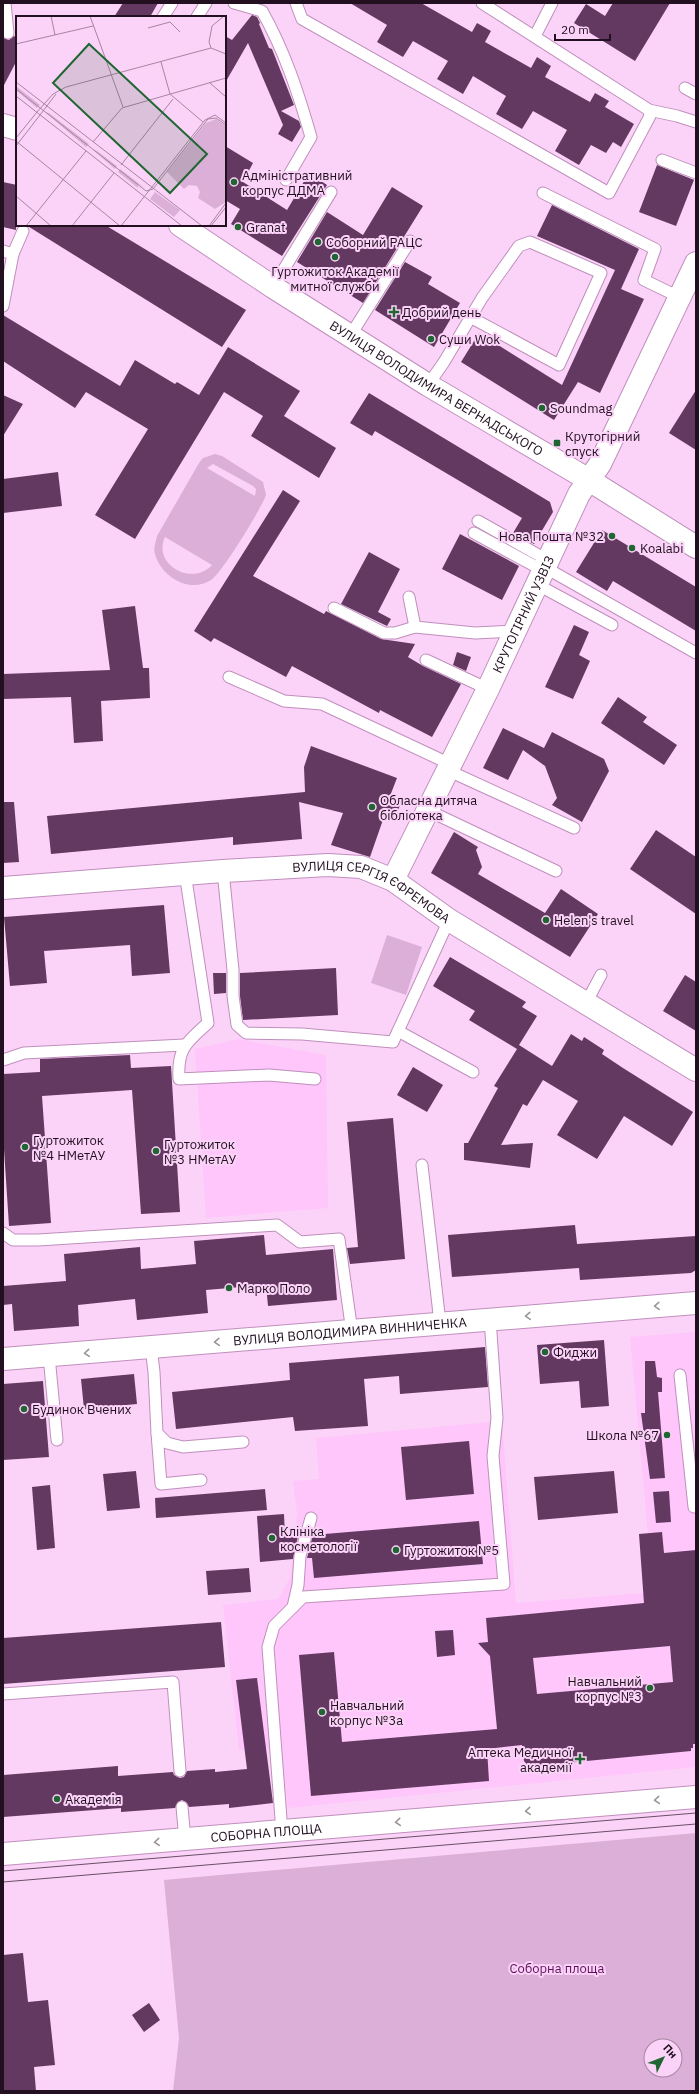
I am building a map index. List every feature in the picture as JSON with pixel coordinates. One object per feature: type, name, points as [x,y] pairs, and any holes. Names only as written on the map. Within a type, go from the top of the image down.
[{"type":"street","points":[[3,125],[16,129]]},
{"type":"street","name":"ВУЛИЦЯ ВОЛОДИМИРА ВЕРНАДСЬКОГО","points":[[182,226],[273,287],[428,385],[590,480],[696,547]]},
{"type":"street","name":"КРУТОГІРНИЙ УЗВІЗ","points":[[393,880],[516,631],[579,494],[600,464],[696,263]]},
{"type":"street","name":"ВУЛИЦЯ СЕРГІЯ ЄФРЕМОВА","points":[[3,888],[185,873],[345,866],[361,868],[393,880],[449,920],[696,1070]]},
{"type":"street","name":"ВУЛИЦЯ ВОЛОДИМИРА ВИННИЧЕНКА","points":[[3,1359],[696,1303]]},
{"type":"street","name":"СОБОРНА ПЛОЩА","points":[[3,1854],[696,1797]]},
{"type":"lane","points":[[5,3],[8,33]]},
{"type":"lane","points":[[164,16],[172,3]]},
{"type":"lane","points":[[198,16],[207,3]]},
{"type":"lane","points":[[234,3],[262,11],[278,38],[292,72],[311,137],[286,180]]},
{"type":"lane","points":[[296,3],[302,19],[609,193],[650,116],[649,110]]},
{"type":"lane","points":[[482,3],[649,110],[696,122]]},
{"type":"lane","points":[[535,36],[552,3]]},
{"type":"lane","points":[[685,88],[696,94]]},
{"type":"lane","points":[[662,160],[696,173]]},
{"type":"lane","points":[[273,287],[331,192]]},
{"type":"lane","points":[[543,193],[655,249],[644,280],[679,297]]},
{"type":"lane","points":[[3,306],[8,253],[23,231]]},
{"type":"lane","points":[[350,336],[410,241]]},
{"type":"lane","points":[[428,385],[444,362],[470,317],[519,246],[530,242],[601,273],[559,365],[470,317]]},
{"type":"lane","points":[[478,521],[612,625]]},
{"type":"lane","points":[[474,532],[696,653]]},
{"type":"lane","points":[[409,597],[415,627]]},
{"type":"lane","points":[[334,608],[384,633],[395,633],[415,627],[475,633],[516,631]]},
{"type":"lane","points":[[426,660],[488,689]]},
{"type":"lane","points":[[229,677],[284,701],[322,704],[574,828]]},
{"type":"lane","points":[[427,810],[556,871]]},
{"type":"lane","points":[[223,871],[233,970],[233,996],[238,1025],[246,1032],[302,1034],[393,1042],[449,920]]},
{"type":"lane","points":[[185,873],[208,1022],[184,1045],[178,1067],[179,1079],[269,1075],[315,1079]]},
{"type":"lane","points":[[586,1003],[601,975]]},
{"type":"lane","points":[[398,1031],[473,1072]]},
{"type":"lane","points":[[3,1060],[24,1053],[184,1045]]},
{"type":"lane","points":[[422,1165],[440,1323]]},
{"type":"lane","points":[[3,1232],[13,1240],[38,1240],[277,1225],[300,1242],[339,1239],[352,1332]]},
{"type":"lane","points":[[282,1832],[268,1646],[274,1626],[303,1597],[504,1584],[493,1456],[497,1418],[490,1319]]},
{"type":"lane","points":[[151,1348],[154,1372],[161,1484],[201,1480]]},
{"type":"lane","points":[[48,1356],[57,1440]]},
{"type":"lane","points":[[680,1375],[694,1507],[696,1507]]},
{"type":"lane","points":[[157,1433],[167,1443],[183,1447],[243,1442]]},
{"type":"lane","points":[[293,1608],[298,1585],[300,1556],[311,1518]]},
{"type":"lane","points":[[3,1694],[173,1682],[180,1771]]},
{"type":"lane","points":[[182,1807],[185,1840]]},
{"type":"shaded area","points":[[238,1039],[326,1055],[328,1208],[206,1218],[195,1049]]},
{"type":"shaded area","name":"Школа №67","points":[[696,1332],[696,1580],[643,1584],[639,1534],[648,1533],[630,1337]]},
{"type":"shaded area","points":[[502,1421],[516,1603],[696,1589],[696,1767],[288,1808],[280,1747],[239,1750],[223,1605],[278,1599],[290,1578],[297,1514],[293,1481],[319,1479],[316,1438]]},
{"type":"green space","points":[[215,454],[222,456],[263,482],[266,495],[257,513],[224,566],[211,580],[203,584],[194,585],[177,581],[163,570],[158,562],[154,550],[157,536],[203,458]],"holes":[[[213,464],[253,486],[256,489],[255,496],[207,468]],[[165,537],[212,565],[204,571],[194,574],[185,573],[176,569],[169,564],[164,556],[162,547]]]},
{"type":"green space","points":[[387,935],[422,947],[406,995],[371,983]]},
{"type":"green space","name":"Соборна площа","points":[[696,1833],[696,2091],[173,2091],[179,2038],[164,1880]]},
{"type":"building","points":[[123,3],[158,3],[151,16],[115,16]]},
{"type":"building","points":[[350,3],[421,3],[472,32],[477,23],[491,31],[485,42],[531,68],[537,57],[551,66],[545,77],[590,102],[595,93],[609,101],[605,107],[634,124],[621,147],[613,142],[606,153],[591,145],[579,165],[555,151],[567,130],[533,111],[522,129],[496,114],[506,96],[473,76],[463,94],[437,79],[448,61],[413,41],[403,57],[377,42],[387,25]]},
{"type":"building","points":[[613,3],[670,3],[635,61],[574,23],[586,4],[605,16]]},
{"type":"building","points":[[252,15],[257,17],[269,48],[272,49],[294,105],[281,111],[299,121],[301,127],[292,142],[278,134],[283,125],[248,43],[226,81],[226,37],[232,40]]},
{"type":"building","points":[[14,36],[16,37],[16,62],[3,87],[3,38],[9,40]]},
{"type":"building","points":[[226,147],[253,163],[243,182],[287,210],[309,173],[327,185],[282,256],[231,224],[240,209],[226,201]]},
{"type":"building","points":[[657,165],[694,180],[676,226],[639,212]]},
{"type":"building","points":[[3,182],[16,185],[16,230],[3,227]]},
{"type":"building","points":[[392,187],[423,206],[363,303],[297,262],[327,212],[363,235]]},
{"type":"building","points":[[552,205],[639,249],[621,289],[644,299],[600,393],[578,382],[554,420],[461,362],[479,333],[562,385],[615,270],[537,236]]},
{"type":"building","points":[[28,226],[107,226],[246,310],[222,347]]},
{"type":"building","points":[[405,262],[432,277],[428,284],[460,303],[434,347],[375,310]]},
{"type":"building","points":[[3,315],[120,386],[135,360],[175,384],[177,382],[199,395],[228,347],[300,391],[284,416],[336,448],[319,478],[251,436],[263,416],[224,392],[135,539],[95,515],[148,429],[86,392],[75,408],[3,361]]},
{"type":"building","points":[[696,390],[696,450],[669,433]]},
{"type":"building","points":[[369,393],[550,502],[553,512],[534,544],[513,533],[522,518],[375,431],[372,436],[350,423]]},
{"type":"building","points":[[3,395],[23,404],[3,436]]},
{"type":"building","points":[[58,472],[62,506],[3,513],[3,479]]},
{"type":"building","points":[[283,490],[300,501],[253,576],[324,614],[326,611],[381,639],[415,644],[408,657],[423,666],[461,684],[432,737],[380,710],[379,713],[292,666],[286,677],[214,638],[211,642],[194,631]]},
{"type":"building","points":[[602,530],[696,587],[696,631],[613,581],[607,591],[576,572]]},
{"type":"building","points":[[460,534],[519,566],[502,600],[442,569]]},
{"type":"building","points":[[369,552],[400,569],[378,612],[391,619],[387,626],[341,604]]},
{"type":"building","points":[[135,606],[143,668],[149,668],[150,698],[101,701],[103,741],[74,743],[71,697],[3,699],[3,674],[110,670],[102,610]]},
{"type":"building","points":[[574,625],[589,632],[579,655],[590,661],[573,699],[545,687]]},
{"type":"building","points":[[457,652],[471,657],[466,671],[453,665]]},
{"type":"building","points":[[618,697],[647,717],[643,722],[677,745],[664,765],[601,723]]},
{"type":"building","points":[[503,728],[544,748],[552,732],[604,759],[609,771],[582,822],[552,805],[557,798],[545,766],[523,750],[508,780],[483,768]]},
{"type":"building","points":[[311,746],[397,778],[390,796],[402,800],[395,818],[385,814],[370,857],[331,845],[343,813],[299,802],[302,839],[233,845],[233,837],[51,854],[47,816],[305,792],[304,767]]},
{"type":"building","points":[[3,802],[14,802],[19,862],[3,863]]},
{"type":"building","points":[[656,830],[696,857],[696,914],[630,869]]},
{"type":"building","points":[[454,832],[478,847],[476,850],[482,867],[478,874],[545,913],[561,889],[598,914],[570,957],[431,873]]},
{"type":"building","points":[[164,905],[170,973],[132,976],[130,945],[44,951],[47,983],[10,986],[4,917]]},
{"type":"building","points":[[450,957],[526,1002],[522,1007],[537,1016],[519,1045],[552,1066],[571,1034],[582,1041],[584,1037],[604,1050],[602,1054],[693,1112],[672,1146],[624,1116],[597,1159],[557,1135],[578,1101],[543,1080],[527,1106],[523,1104],[501,1145],[533,1143],[530,1168],[464,1160],[464,1143],[468,1143],[498,1088],[494,1086],[517,1049],[469,1020],[475,1011],[433,986]]},
{"type":"building","points":[[336,968],[338,1015],[243,1020],[240,996],[240,973]]},
{"type":"building","points":[[213,973],[226,973],[226,993],[214,994]]},
{"type":"building","points":[[685,975],[696,982],[696,1031],[663,1011]]},
{"type":"building","points":[[130,1055],[131,1068],[171,1066],[180,1212],[141,1214],[132,1090],[42,1096],[51,1223],[9,1226],[3,1134],[3,1074],[40,1072],[40,1059]]},
{"type":"building","points":[[413,1067],[443,1085],[427,1112],[397,1095]]},
{"type":"building","points":[[393,1118],[405,1259],[350,1264],[347,1248],[358,1247],[347,1122]]},
{"type":"building","points":[[575,1225],[577,1244],[696,1236],[696,1270],[691,1273],[580,1280],[579,1268],[452,1277],[448,1235]]},
{"type":"building","points":[[264,1235],[266,1255],[333,1249],[337,1300],[268,1306],[266,1285],[206,1290],[208,1313],[137,1320],[135,1299],[78,1305],[79,1326],[14,1331],[12,1304],[3,1305],[3,1286],[66,1281],[64,1254],[140,1247],[141,1269],[196,1264],[194,1241]]},
{"type":"building","points":[[604,1340],[609,1406],[581,1408],[579,1381],[540,1384],[537,1345]]},
{"type":"building","points":[[485,1347],[488,1387],[400,1394],[399,1376],[364,1379],[368,1426],[295,1431],[293,1417],[176,1429],[172,1392],[290,1380],[289,1363]]},
{"type":"building","points":[[645,1361],[655,1361],[657,1377],[662,1378],[662,1392],[658,1392],[665,1478],[650,1479],[641,1413],[645,1413]]},
{"type":"building","points":[[134,1374],[137,1404],[84,1409],[81,1379]]},
{"type":"building","name":"Будинок Вчених","points":[[43,1381],[49,1457],[3,1460],[3,1384]]},
{"type":"building","points":[[469,1441],[474,1494],[406,1500],[401,1447]]},
{"type":"building","points":[[136,1471],[140,1508],[107,1511],[103,1474]]},
{"type":"building","points":[[614,1471],[618,1513],[538,1520],[534,1477]]},
{"type":"building","points":[[50,1485],[55,1548],[37,1550],[32,1487]]},
{"type":"building","points":[[265,1489],[267,1510],[156,1518],[155,1498]]},
{"type":"building","points":[[669,1491],[671,1522],[656,1523],[653,1492]]},
{"type":"building","name":"Клініка косметології","points":[[284,1514],[285,1537],[298,1536],[293,1559],[260,1562],[257,1516]]},
{"type":"building","name":"Гуртожиток №5","points":[[479,1521],[483,1564],[314,1578],[312,1558],[307,1558],[313,1535]]},
{"type":"building","name":"Навчальний корпус №3","points":[[662,1532],[664,1553],[696,1550],[696,1740],[695,1744],[693,1744],[693,1748],[691,1748],[691,1751],[528,1766],[524,1761],[522,1745],[487,1749],[489,1781],[311,1796],[299,1655],[334,1652],[342,1742],[497,1729],[490,1656],[478,1643],[488,1642],[486,1618],[644,1603],[639,1534]],"holes":[[[670,1646],[673,1682],[537,1694],[533,1658]]]},
{"type":"building","points":[[249,1568],[251,1592],[208,1595],[206,1571]]},
{"type":"building","points":[[221,1622],[225,1667],[3,1684],[3,1638]]},
{"type":"building","points":[[453,1630],[455,1655],[437,1657],[435,1631]]},
{"type":"building","points":[[257,1678],[273,1803],[229,1808],[229,1804],[189,1807],[187,1803],[182,1800],[178,1802],[175,1808],[121,1812],[121,1808],[3,1817],[3,1775],[118,1766],[118,1776],[173,1772],[174,1775],[180,1778],[184,1777],[187,1771],[215,1769],[215,1772],[247,1769],[236,1680]]},
{"type":"building","points":[[23,1953],[28,2002],[48,2000],[55,2065],[34,2067],[36,2091],[3,2091],[3,1955]]},
{"type":"building","points":[[149,2003],[160,2020],[144,2032],[132,2015]]},
{"type":"tram line","points":[[3,1871],[696,1813]]},
{"type":"tram line","points":[[3,1882],[696,1824]]},
{"type":"place","name":"Адміністративний корпус ДДМА","points":[[234,182]]},
{"type":"place","name":"Granat","points":[[238,227]]},
{"type":"place","name":"Соборний РАЦС","points":[[318,242]]},
{"type":"place","name":"Гуртожиток Академії митної служби","points":[[335,257]]},
{"type":"place","name":"Добрий день","points":[[394,312]]},
{"type":"place","name":"Суши Wok","points":[[431,339]]},
{"type":"place","name":"Soundmag","points":[[542,408]]},
{"type":"place","name":"Крутогірний спуск","points":[[557,443]]},
{"type":"place","name":"Нова Пошта №32","points":[[612,536]]},
{"type":"place","name":"Koalabi","points":[[632,548]]},
{"type":"place","name":"Обласна дитяча бібліотека","points":[[372,807]]},
{"type":"place","name":"Helen's travel","points":[[546,920]]},
{"type":"place","name":"Гуртожиток №4 НМетАУ","points":[[25,1147]]},
{"type":"place","name":"Гуртожиток №3 НМетАУ","points":[[156,1151]]},
{"type":"place","name":"Марко Поло","points":[[229,1288]]},
{"type":"place","name":"Фиджи","points":[[545,1352]]},
{"type":"place","name":"Будинок Вчених","points":[[24,1409]]},
{"type":"place","name":"Школа №67","points":[[667,1435]]},
{"type":"place","name":"Клініка косметології","points":[[272,1538]]},
{"type":"place","name":"Гуртожиток №5","points":[[396,1550]]},
{"type":"place","name":"Навчальний корпус №3","points":[[650,1688]]},
{"type":"place","name":"Навчальний корпус №3а","points":[[322,1712]]},
{"type":"place","name":"Аптека Медичної академії","points":[[580,1759]]},
{"type":"place","name":"Академія","points":[[57,1799]]}]
